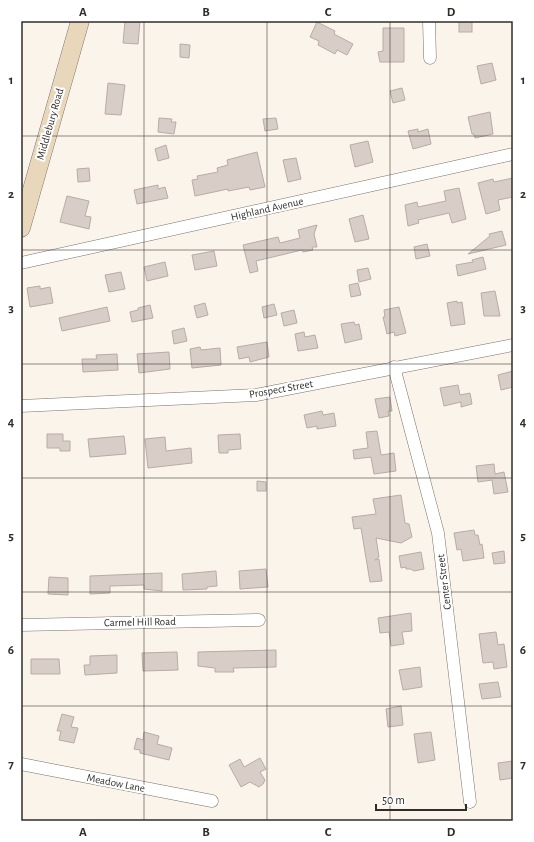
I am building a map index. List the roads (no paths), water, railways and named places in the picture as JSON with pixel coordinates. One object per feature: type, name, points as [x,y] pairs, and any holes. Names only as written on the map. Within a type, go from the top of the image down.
[{"type":"street","name":"Middlebury Road","points":[[21,228],[80,21]]},
{"type":"street","points":[[429,21],[430,58]]},
{"type":"street","name":"Highland Avenue","points":[[21,264],[513,154]]},
{"type":"street","name":"Prospect Street","points":[[21,406],[256,395],[513,345]]},
{"type":"street","name":"Center Street","points":[[394,367],[438,533],[470,802]]},
{"type":"street","name":"Carmel Hill Road","points":[[21,625],[259,620]]},
{"type":"street","name":"Meadow Lane","points":[[21,764],[212,801]]}]
